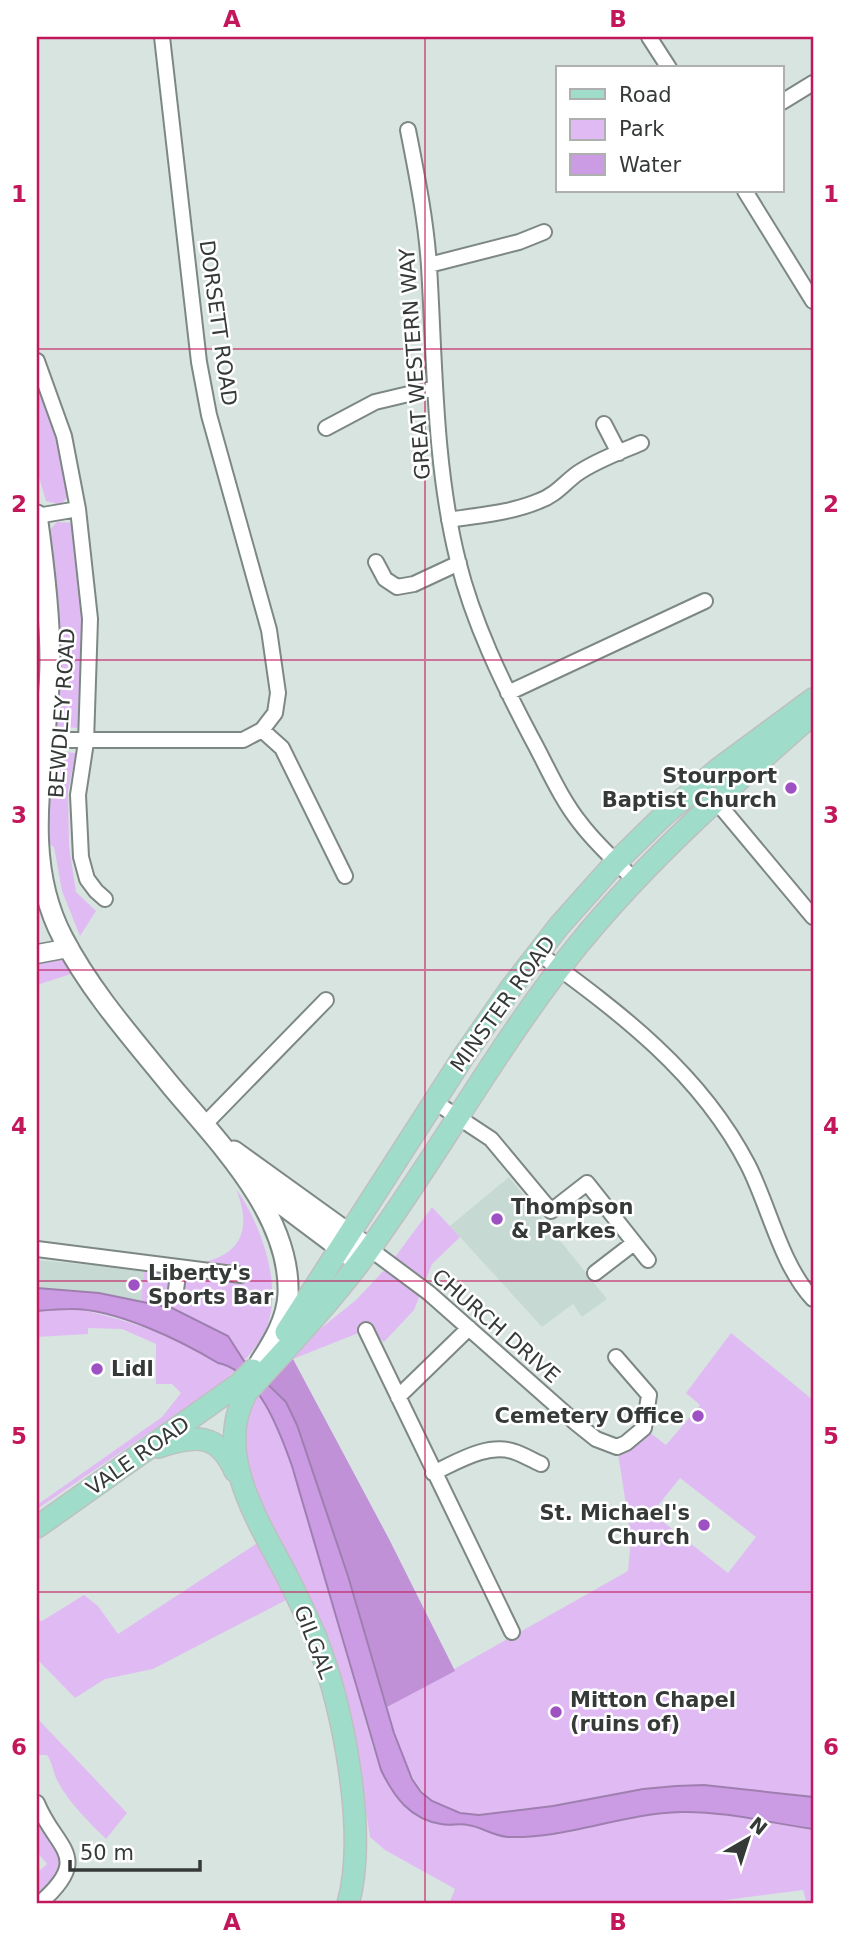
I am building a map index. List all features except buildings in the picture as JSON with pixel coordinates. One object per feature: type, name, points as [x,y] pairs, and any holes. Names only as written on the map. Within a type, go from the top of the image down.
[{"type":"main road","name":"BEWDLEY ROAD","points":[[37,516],[49,613],[50,665],[37,841],[45,893],[56,924],[69,948],[105,1002],[205,1124]]},
{"type":"main road","name":"MINSTER ROAD","points":[[260,1367],[290,1326],[471,1045],[537,952],[616,862],[662,817],[701,783],[813,699]]},
{"type":"main road","name":"MINSTER ROAD","points":[[260,1367],[319,1312],[365,1256],[559,968],[636,881],[715,800],[813,714]]},
{"type":"main road","points":[[205,1124],[245,1177],[271,1220],[281,1246],[288,1287],[284,1316],[260,1367],[243,1388]]},
{"type":"main road","points":[[205,1124],[365,1256]]},
{"type":"main road","points":[[245,1177],[345,1241]]},
{"type":"main road","name":"VALE ROAD","points":[[37,1527],[243,1388]]},
{"type":"main road","name":"GILGAL","points":[[243,1388],[236,1429],[243,1488],[306,1617],[334,1694],[356,1828],[354,1872],[348,1904]]},
{"type":"main road","points":[[143,1453],[180,1441],[212,1441],[229,1457],[243,1488]]},
{"type":"street","name":"DORSETT ROAD","points":[[162,37],[198,362],[209,415],[269,630],[278,693],[275,713],[262,730]]},
{"type":"street","points":[[649,37],[667,66]]},
{"type":"street","points":[[784,101],[813,83]]},
{"type":"street","name":"GREAT WESTERN WAY","points":[[408,130],[425,214],[434,388],[449,520],[459,563],[508,693],[574,813],[636,881]]},
{"type":"street","points":[[746,192],[813,301]]},
{"type":"street","points":[[429,265],[519,242],[544,232]]},
{"type":"street","name":"BEWDLEY ROAD","points":[[37,361],[64,436],[78,509],[90,619],[86,742],[78,795],[81,858],[87,879],[105,899]]},
{"type":"street","points":[[326,428],[375,402],[434,388]]},
{"type":"street","points":[[604,424],[619,453]]},
{"type":"street","points":[[449,520],[524,507],[540,501],[557,493],[578,473],[641,443]]},
{"type":"street","points":[[37,516],[78,509]]},
{"type":"street","points":[[376,562],[385,579],[397,587],[414,584],[459,563]]},
{"type":"street","points":[[508,693],[705,601]]},
{"type":"street","points":[[44,740],[243,740],[262,730],[282,748],[345,876]]},
{"type":"street","points":[[701,783],[813,917]]},
{"type":"street","points":[[37,954],[69,948]]},
{"type":"street","points":[[537,952],[642,1033],[684,1073],[719,1115],[749,1166],[789,1260],[811,1293]]},
{"type":"street","points":[[205,1124],[326,1000]]},
{"type":"street","points":[[435,1102],[491,1139],[551,1211],[587,1183],[648,1260]]},
{"type":"street","points":[[595,1273],[634,1242]]},
{"type":"street","points":[[37,1249],[241,1275]]},
{"type":"street","name":"CHURCH DRIVE","points":[[365,1256],[390,1264],[469,1328],[576,1423],[596,1439],[617,1447],[644,1428],[649,1395],[616,1357]]},
{"type":"street","points":[[176,1290],[179,1267]]},
{"type":"street","points":[[398,1397],[469,1328]]},
{"type":"street","points":[[366,1330],[512,1632]]},
{"type":"street","points":[[433,1473],[472,1455],[492,1450],[512,1451],[541,1464]]},
{"type":"street","points":[[37,1802],[67,1852],[69,1867],[60,1882],[39,1904]]},
{"type":"shaded area","points":[[509,1177],[607,1299],[582,1317],[573,1304],[542,1327],[450,1226]]},
{"type":"shaded area","points":[[37,1260],[144,1270],[141,1302],[99,1293],[37,1288]]},
{"type":"shaded area","points":[[293,1359],[389,1539],[455,1671],[387,1707],[348,1576],[297,1425],[286,1402],[269,1384]]},
{"type":"green space","points":[[37,375],[59,437],[71,492],[61,505],[46,501],[37,470]]},
{"type":"green space","points":[[57,522],[74,523],[86,619],[78,728],[50,726],[47,533]]},
{"type":"green space","points":[[49,751],[76,753],[68,791],[69,846],[76,892],[96,911],[80,936],[62,891],[54,847],[41,838]]},
{"type":"green space","points":[[63,960],[74,973],[37,985],[37,963]]},
{"type":"green space","points":[[236,1189],[260,1235],[272,1290],[272,1308],[268,1324],[258,1344],[244,1361],[228,1335],[172,1308],[141,1302],[144,1270],[170,1274],[168,1295],[181,1297],[184,1282],[191,1276],[240,1281],[241,1267],[205,1262],[229,1251],[241,1234],[243,1213]]},
{"type":"green space","points":[[432,1207],[460,1237],[432,1264],[414,1310],[384,1342],[366,1330],[293,1359],[320,1329],[356,1300],[390,1264]]},
{"type":"green space","points":[[72,1308],[147,1329],[236,1370],[221,1384],[37,1509],[37,1505],[162,1417],[181,1393],[172,1384],[156,1384],[156,1344],[122,1329],[88,1328],[88,1334],[37,1337],[37,1311]]},
{"type":"green space","points":[[731,1333],[813,1400],[813,1813],[527,1808],[494,1813],[467,1813],[446,1808],[429,1798],[416,1783],[405,1762],[387,1707],[628,1571],[631,1537],[617,1447],[644,1428],[666,1445],[700,1405],[686,1393]],"holes":[[[680,1478],[756,1537],[728,1573],[652,1513]]]},
{"type":"green space","points":[[260,1394],[283,1439],[292,1466],[373,1747],[389,1784],[404,1805],[425,1820],[439,1824],[465,1824],[511,1837],[550,1835],[646,1815],[683,1812],[813,1829],[813,1904],[807,1904],[803,1890],[696,1904],[449,1904],[455,1889],[385,1850],[370,1837],[358,1761],[296,1571],[249,1474],[243,1434],[250,1405]]},
{"type":"green space","points":[[259,1542],[288,1599],[153,1669],[105,1679],[75,1698],[37,1659],[37,1620],[42,1621],[84,1595],[98,1606],[118,1634]]},
{"type":"green space","points":[[37,1718],[127,1813],[106,1839],[68,1797],[56,1779],[47,1755],[37,1755]]},
{"type":"green space","points":[[37,1817],[69,1867],[44,1901],[49,1904],[37,1904],[37,1873],[47,1864],[37,1852]]},
{"type":"water","points":[[37,1288],[99,1293],[172,1308],[228,1336],[244,1361],[286,1402],[297,1425],[348,1576],[394,1733],[412,1779],[432,1801],[460,1813],[479,1815],[553,1806],[643,1789],[704,1785],[813,1797],[813,1829],[731,1815],[681,1812],[659,1813],[552,1834],[508,1837],[468,1825],[444,1825],[412,1812],[398,1798],[381,1770],[292,1466],[274,1421],[256,1390],[232,1368],[146,1327],[87,1310],[37,1311]]},
{"type":"place","name":"Stourport Baptist Church","points":[[791,788]]},
{"type":"place","name":"Thompson & Parkes","points":[[497,1219]]},
{"type":"place","name":"Liberty's Sports Bar","points":[[134,1285]]},
{"type":"place","name":"Lidl","points":[[97,1369]]},
{"type":"place","name":"Cemetery Office","points":[[698,1416]]},
{"type":"place","name":"St. Michael's Church","points":[[704,1525]]},
{"type":"place","name":"Mitton Chapel (ruins of)","points":[[556,1712]]}]
